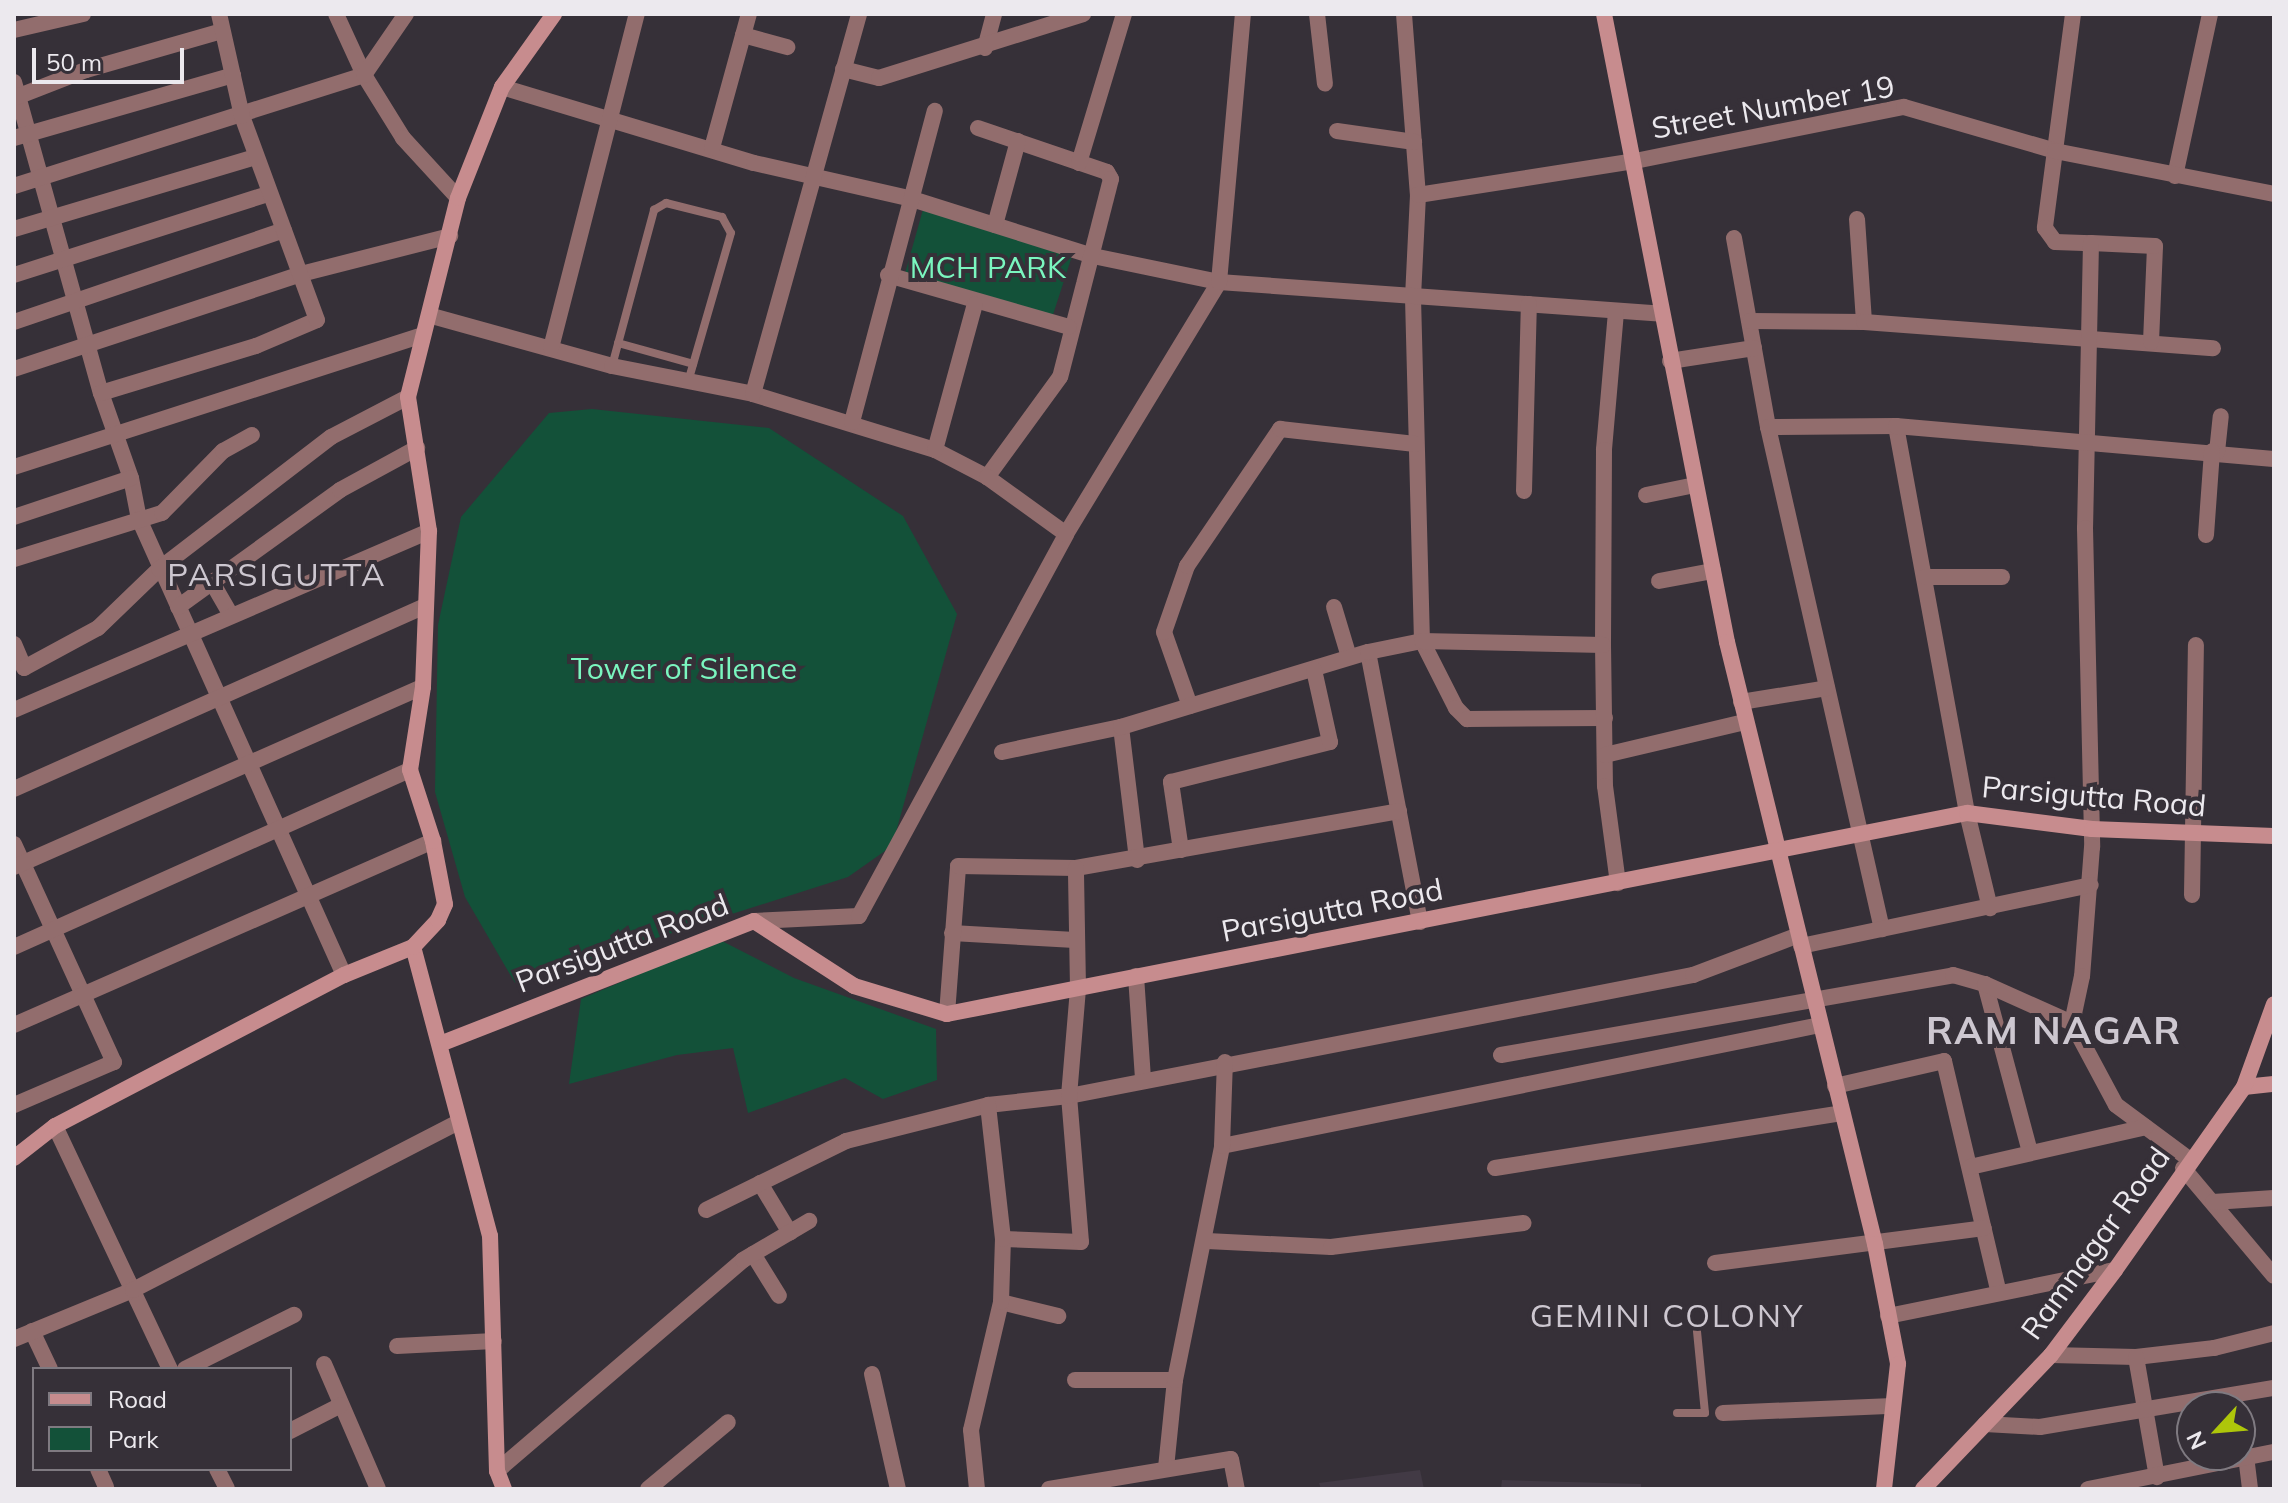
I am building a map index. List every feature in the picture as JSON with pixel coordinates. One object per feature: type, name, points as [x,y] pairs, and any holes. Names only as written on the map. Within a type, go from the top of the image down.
[{"type":"street","points":[[14,30],[83,14]]},
{"type":"street","points":[[336,14],[364,75],[403,138],[458,198]]},
{"type":"street","points":[[14,186],[364,75],[406,14]]},
{"type":"street","points":[[14,1158],[55,1126],[344,975],[413,947],[438,920],[445,904],[433,841],[410,770],[423,687],[429,531],[408,397],[423,335],[432,316],[458,198],[502,87],[554,14]]},
{"type":"street","points":[[551,348],[637,14]]},
{"type":"street","points":[[712,148],[749,14]]},
{"type":"street","points":[[753,394],[859,14]]},
{"type":"street","points":[[985,48],[994,14]]},
{"type":"street","points":[[843,69],[879,78],[985,48],[1083,14]]},
{"type":"street","points":[[1079,163],[1124,14]]},
{"type":"street","points":[[754,921],[859,916],[1066,534],[1219,282],[1243,14]]},
{"type":"street","points":[[1317,14],[1325,84]]},
{"type":"street","points":[[1404,14],[1418,195],[1413,298],[1422,641],[1456,708],[1467,719],[1605,718]]},
{"type":"street","points":[[1604,14],[1635,161],[1670,361],[1745,722],[1875,1244],[1898,1364],[1884,1489]]},
{"type":"street","points":[[2073,14],[2055,151],[2048,238],[2155,246],[2151,342]]},
{"type":"street","points":[[2175,176],[2210,14]]},
{"type":"street","points":[[101,393],[256,346],[317,320],[268,194],[242,116],[220,22],[15,92],[21,136],[40,178],[101,393],[131,478],[139,519],[159,569],[252,763],[344,975]]},
{"type":"street","points":[[743,35],[787,47]]},
{"type":"street","points":[[21,136],[233,75]]},
{"type":"street","points":[[502,87],[611,122],[812,178],[912,199],[1093,256],[1219,282],[1662,314]]},
{"type":"street","name":"Street Number 19","points":[[1418,195],[1635,161],[1904,107],[2055,151],[2274,194]]},
{"type":"street","points":[[852,422],[888,275],[935,111]]},
{"type":"street","points":[[978,128],[1107,172],[1111,179],[1093,256],[1069,327],[1060,377],[987,477]]},
{"type":"street","points":[[1337,131],[1414,142]]},
{"type":"street","points":[[995,225],[1018,141]]},
{"type":"street","points":[[14,229],[256,157]]},
{"type":"street","points":[[14,275],[268,194]]},
{"type":"street","points":[[1857,219],[1864,322]]},
{"type":"street","points":[[14,322],[284,230]]},
{"type":"street","points":[[14,369],[301,274],[450,236]]},
{"type":"street","points":[[1734,238],[1768,427],[1882,929]]},
{"type":"street","points":[[2091,243],[2085,528],[2091,885],[2072,1023],[2090,1065],[2116,1105],[2146,1127],[2186,1164],[2274,1276]]},
{"type":"street","points":[[888,275],[975,304],[1069,327]]},
{"type":"street","points":[[935,450],[975,304]]},
{"type":"street","points":[[1524,491],[1529,304]]},
{"type":"street","points":[[1616,312],[1604,450],[1603,645],[1605,755],[1618,883]]},
{"type":"street","points":[[432,316],[612,366],[753,394],[935,450],[987,477],[1066,534]]},
{"type":"street","points":[[1750,321],[1864,322],[2213,348]]},
{"type":"street","points":[[14,467],[423,335]]},
{"type":"street","points":[[1670,361],[1754,348]]},
{"type":"street","points":[[14,644],[24,668],[98,628],[159,569],[331,437],[408,397]]},
{"type":"street","points":[[2206,535],[2214,452],[2221,416]]},
{"type":"street","points":[[1768,427],[1896,426],[2274,459]]},
{"type":"street","points":[[1896,426],[1967,813],[1990,908]]},
{"type":"street","points":[[1190,706],[1164,632],[1187,566],[1280,429],[1415,444]]},
{"type":"street","points":[[14,559],[162,513],[223,451],[252,435]]},
{"type":"street","points":[[178,607],[340,490],[417,448]]},
{"type":"street","points":[[14,517],[131,478]]},
{"type":"street","points":[[1646,495],[1695,485]]},
{"type":"street","points":[[14,710],[429,531]]},
{"type":"street","points":[[1659,581],[1713,571]]},
{"type":"street","points":[[1925,577],[2002,577]]},
{"type":"street","points":[[213,584],[231,615]]},
{"type":"street","points":[[14,789],[425,606]]},
{"type":"street","points":[[1334,607],[1349,657]]},
{"type":"street","points":[[1002,752],[1121,727],[1349,657],[1422,641],[1603,645]]},
{"type":"street","points":[[2192,895],[2197,834],[2196,645]]},
{"type":"street","points":[[1368,652],[1420,922]]},
{"type":"street","points":[[1181,850],[1171,782],[1330,742],[1314,670]]},
{"type":"street","points":[[18,865],[423,687]]},
{"type":"street","points":[[1741,702],[1827,688]]},
{"type":"street","points":[[1605,755],[1745,722]]},
{"type":"street","points":[[1121,727],[1137,860]]},
{"type":"street","points":[[14,947],[410,770]]},
{"type":"street","points":[[947,1014],[958,866],[1076,868],[1137,860],[1399,811]]},
{"type":"street","name":"Parsigutta Road","points":[[440,1044],[754,921],[854,986],[947,1014],[1777,854],[1967,813],[2092,829],[2274,836]]},
{"type":"street","points":[[14,1025],[433,841]]},
{"type":"street","points":[[14,844],[18,865],[114,1062],[14,1105]]},
{"type":"street","points":[[1003,1239],[1081,1242],[1069,1096],[1078,988],[1076,868]]},
{"type":"street","points":[[706,1210],[846,1141],[988,1105],[1069,1096],[1225,1062],[1693,975],[1800,940],[1882,929],[2091,885]]},
{"type":"street","points":[[952,933],[1075,940]]},
{"type":"street","points":[[413,947],[440,1044],[457,1123],[490,1236],[497,1471],[504,1489]]},
{"type":"street","points":[[1501,1055],[1953,975],[1985,984],[2072,1023]]},
{"type":"street","points":[[1136,976],[1143,1078]]},
{"type":"street","points":[[1985,984],[2030,1152]]},
{"type":"street","name":"Ramnagar Road","points":[[1923,1489],[2051,1355],[2115,1270],[2186,1164],[2244,1087],[2274,1004]]},
{"type":"street","points":[[1222,1146],[1820,1025]]},
{"type":"street","points":[[1835,1086],[1944,1061],[1999,1293]]},
{"type":"street","points":[[1166,1468],[1175,1380],[1207,1241],[1222,1146],[1225,1062]]},
{"type":"street","points":[[2244,1087],[2274,1084]]},
{"type":"street","points":[[977,1489],[971,1430],[1001,1302],[1003,1239],[988,1105]]},
{"type":"street","points":[[1495,1168],[1842,1113]]},
{"type":"street","points":[[14,1339],[133,1290],[457,1123]]},
{"type":"street","points":[[55,1126],[169,1367]]},
{"type":"street","points":[[1970,1167],[2146,1127]]},
{"type":"street","points":[[760,1183],[790,1233]]},
{"type":"street","points":[[2213,1202],[2274,1198]]},
{"type":"street","points":[[497,1471],[753,1254],[809,1221]]},
{"type":"street","points":[[1207,1241],[1331,1247],[1524,1223]]},
{"type":"street","points":[[1715,1263],[1984,1228]]},
{"type":"street","points":[[753,1254],[779,1296]]},
{"type":"street","points":[[1888,1316],[2115,1270]]},
{"type":"street","points":[[1001,1302],[1058,1316]]},
{"type":"street","points":[[189,1367],[294,1315]]},
{"type":"street","points":[[32,1331],[49,1367]]},
{"type":"street","points":[[2051,1355],[2136,1357],[2214,1348],[2274,1333]]},
{"type":"street","points":[[397,1346],[494,1341]]},
{"type":"street","points":[[2136,1357],[2157,1477]]},
{"type":"street","points":[[324,1364],[378,1489]]},
{"type":"street","points":[[872,1374],[898,1489]]},
{"type":"street","points":[[1075,1380],[1175,1380]]},
{"type":"street","points":[[1985,1424],[2040,1427],[2146,1413],[2274,1388]]},
{"type":"street","points":[[292,1430],[341,1405]]},
{"type":"street","points":[[1723,1413],[1893,1406]]},
{"type":"street","points":[[648,1489],[728,1422]]},
{"type":"street","points":[[1049,1489],[1231,1459],[1237,1489]]},
{"type":"street","points":[[99,1471],[106,1487]]},
{"type":"street","points":[[218,1471],[227,1489]]},
{"type":"street","points":[[2088,1489],[2182,1471]]},
{"type":"lane","points":[[612,366],[654,210],[666,203],[722,217],[731,233],[687,383]]},
{"type":"lane","points":[[618,343],[693,364]]},
{"type":"lane","points":[[1697,1331],[1705,1413]]},
{"type":"lane","points":[[1677,1413],[1723,1413]]},
{"type":"shaded area","points":[[1420,1470],[1424,1489],[1321,1489],[1319,1483]]},
{"type":"shaded area","points":[[1502,1480],[1641,1484],[1641,1489],[1501,1489]]},
{"type":"green space","name":"MCH PARK","points":[[924,206],[1072,256],[1049,327],[904,277]]},
{"type":"green space","name":"Tower of Silence","points":[[592,409],[769,428],[903,516],[957,614],[892,846],[848,877],[515,983],[465,897],[435,792],[438,625],[461,517],[549,413]]},
{"type":"green space","points":[[720,940],[794,978],[936,1029],[937,1080],[883,1099],[845,1078],[748,1113],[733,1048],[677,1055],[569,1084],[581,999]]},
{"type":"district","name":"PARSIGUTTA","points":[[277,574]]},
{"type":"district","name":"RAM NAGAR","points":[[2054,1031]]},
{"type":"district","name":"GEMINI COLONY","points":[[1667,1315]]}]
